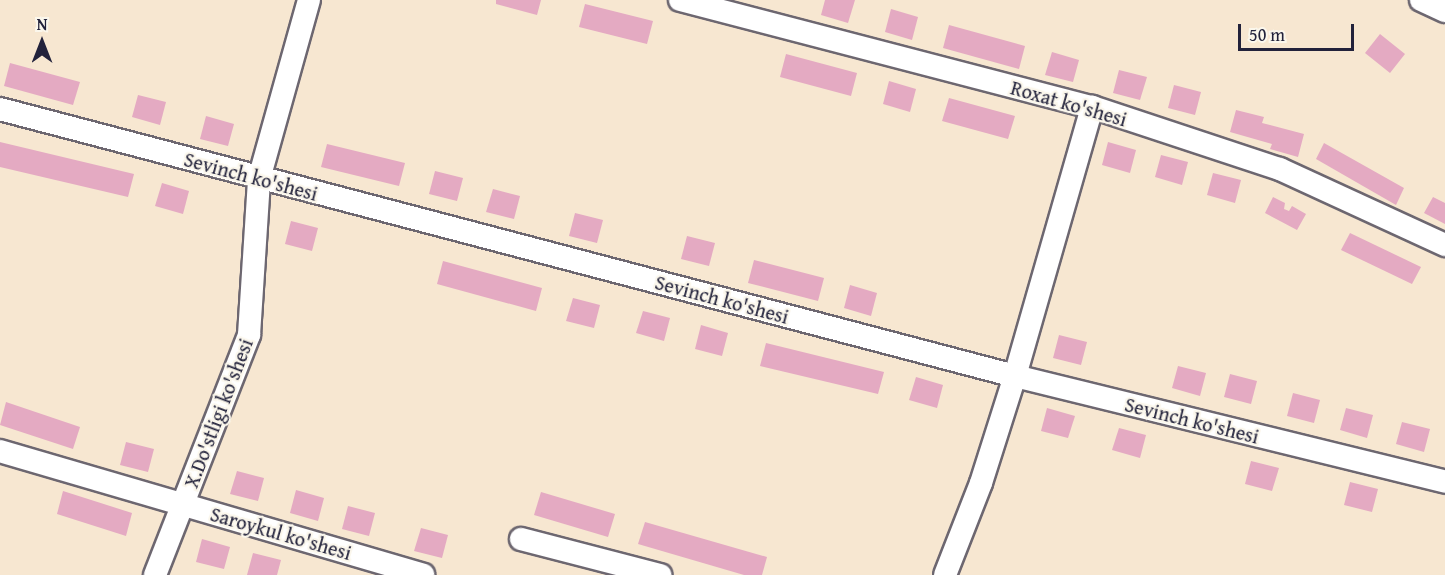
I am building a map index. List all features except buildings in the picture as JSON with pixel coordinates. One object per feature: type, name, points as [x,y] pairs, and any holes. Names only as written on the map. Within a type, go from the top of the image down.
[{"type":"street","name":"X.Do'stligi ko'shesi","points":[[155,575],[249,335],[259,179],[309,0]]},
{"type":"street","name":"Roxat ko'shesi","points":[[680,0],[1092,107],[1280,169],[1445,245]]},
{"type":"street","points":[[1421,0],[1445,11]]},
{"type":"street","points":[[945,575],[981,483],[1015,376],[1092,107]]},
{"type":"street","name":"Sevinch ko'shesi","points":[[0,109],[259,179],[1015,376],[1445,482]]},
{"type":"street","name":"Saroykul ko'shesi","points":[[0,451],[423,575]]},
{"type":"street","points":[[521,539],[660,575]]}]
